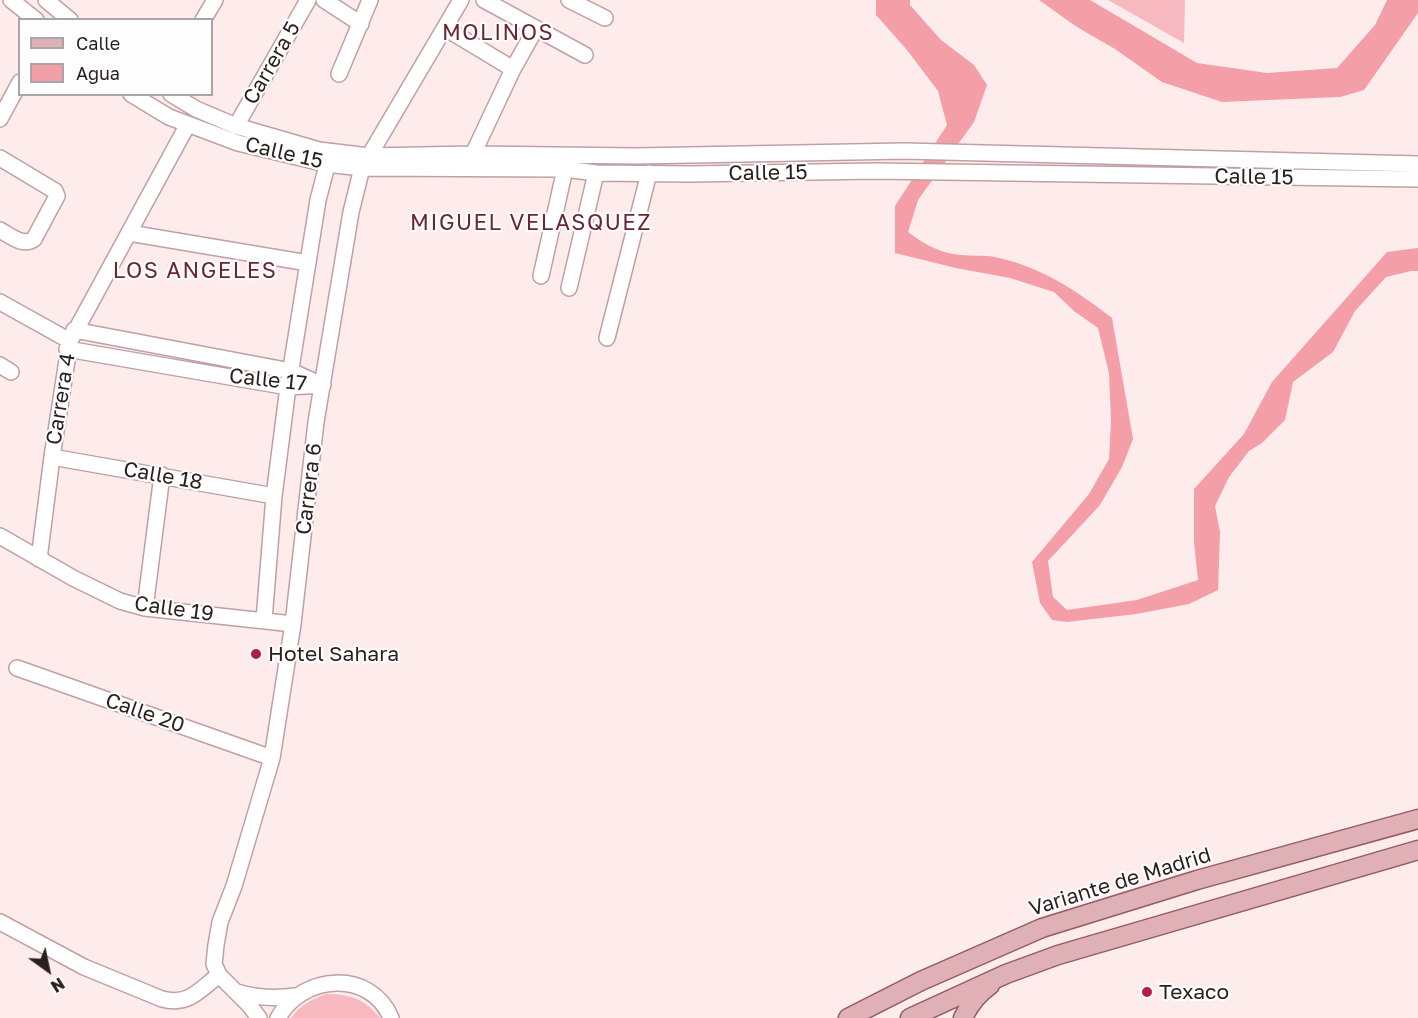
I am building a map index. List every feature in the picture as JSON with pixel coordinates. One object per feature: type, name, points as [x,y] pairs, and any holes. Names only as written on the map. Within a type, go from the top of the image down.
[{"type":"main road","name":"Variante de Madrid","points":[[848,1018],[921,981],[1042,928],[1197,880],[1418,819]]},
{"type":"main road","points":[[910,1018],[1005,974],[1058,956],[1418,850]]},
{"type":"main road","points":[[963,1018],[967,1009],[984,989],[1005,974]]},
{"type":"street","points":[[11,0],[34,18]]},
{"type":"street","points":[[46,0],[68,18]]},
{"type":"street","points":[[204,18],[215,0]]},
{"type":"street","name":"Carrera 5","points":[[236,126],[308,0]]},
{"type":"street","points":[[324,0],[361,24]]},
{"type":"street","points":[[339,74],[370,0]]},
{"type":"street","name":"Carrera 6","points":[[219,975],[214,964],[220,922],[234,886],[272,758],[293,624],[316,423],[351,212],[366,162],[461,0]]},
{"type":"street","points":[[484,0],[585,55]]},
{"type":"street","points":[[569,0],[605,18]]},
{"type":"street","points":[[445,28],[513,69]]},
{"type":"street","points":[[473,154],[513,69],[536,28]]},
{"type":"street","points":[[0,119],[18,86]]},
{"type":"street","name":"Calle 15","points":[[134,96],[169,117],[238,143],[366,162],[690,174],[875,171],[956,174],[1418,179]]},
{"type":"street","name":"Calle 15","points":[[174,96],[196,109],[236,126],[319,150],[328,158]]},
{"type":"street","name":"Carrera 4","points":[[39,558],[70,340],[188,124]]},
{"type":"street","points":[[875,171],[879,151]]},
{"type":"street","name":"Calle 15","points":[[366,162],[473,154],[636,156],[906,151],[1418,164]]},
{"type":"street","points":[[1114,176],[1117,157]]},
{"type":"street","points":[[0,158],[55,191],[57,196],[34,239],[29,243],[22,242],[0,230]]},
{"type":"street","name":"Carrera 6","points":[[264,620],[274,495],[288,387],[328,158]]},
{"type":"street","points":[[541,276],[565,169]]},
{"type":"street","points":[[569,288],[596,172]]},
{"type":"street","points":[[607,338],[649,173]]},
{"type":"street","points":[[129,233],[308,263]]},
{"type":"street","name":"Calle 17","points":[[0,302],[70,340],[288,387],[323,386]]},
{"type":"street","name":"Calle 17","points":[[70,340],[291,371],[323,386]]},
{"type":"street","name":"Calle 18","points":[[52,457],[274,495]]},
{"type":"street","points":[[145,608],[162,475]]},
{"type":"street","name":"Calle 19","points":[[0,536],[73,578],[111,596],[145,608],[293,624]]},
{"type":"street","name":"Calle 20","points":[[17,668],[272,758]]},
{"type":"street","points":[[0,922],[84,967],[175,1003],[188,999],[219,975],[259,1018]]},
{"type":"street","points":[[278,1018],[295,996],[311,987],[328,983],[346,984],[363,989],[378,999],[391,1018]]},
{"type":"street","points":[[234,992],[275,999],[295,996]]},
{"type":"shaded area","points":[[1108,0],[1185,0],[1184,43]]},
{"type":"shaded area","points":[[326,994],[356,999],[368,1006],[380,1018],[291,1018],[306,1003]]},
{"type":"water","points":[[876,0],[910,0],[910,5],[941,40],[974,65],[987,85],[974,122],[918,200],[908,232],[930,246],[947,253],[994,257],[1015,262],[1045,274],[1112,318],[1133,439],[1122,467],[1100,505],[1048,561],[1053,597],[1067,610],[1137,600],[1198,580],[1194,542],[1194,489],[1244,434],[1272,382],[1387,252],[1418,248],[1418,271],[1386,277],[1355,311],[1333,352],[1293,382],[1285,420],[1262,443],[1249,451],[1229,477],[1215,506],[1220,532],[1218,590],[1189,604],[1136,614],[1067,622],[1052,620],[1040,603],[1032,562],[1089,494],[1109,459],[1111,421],[1109,373],[1098,328],[1074,311],[1054,292],[1010,278],[895,253],[895,206],[947,125],[938,91],[907,50],[876,15]]},
{"type":"water","points":[[1039,0],[1090,0],[1197,63],[1267,73],[1337,68],[1375,25],[1387,0],[1418,0],[1418,13],[1364,90],[1340,97],[1222,102],[1162,82]]},
{"type":"place","name":"Hotel Sahara","points":[[256,654]]},
{"type":"place","name":"Texaco","points":[[1147,992]]},
{"type":"district","name":"MOLINOS","points":[[498,33]]},
{"type":"district","name":"MIGUEL VELASQUEZ","points":[[531,223]]},
{"type":"district","name":"LOS ANGELES","points":[[195,271]]}]
